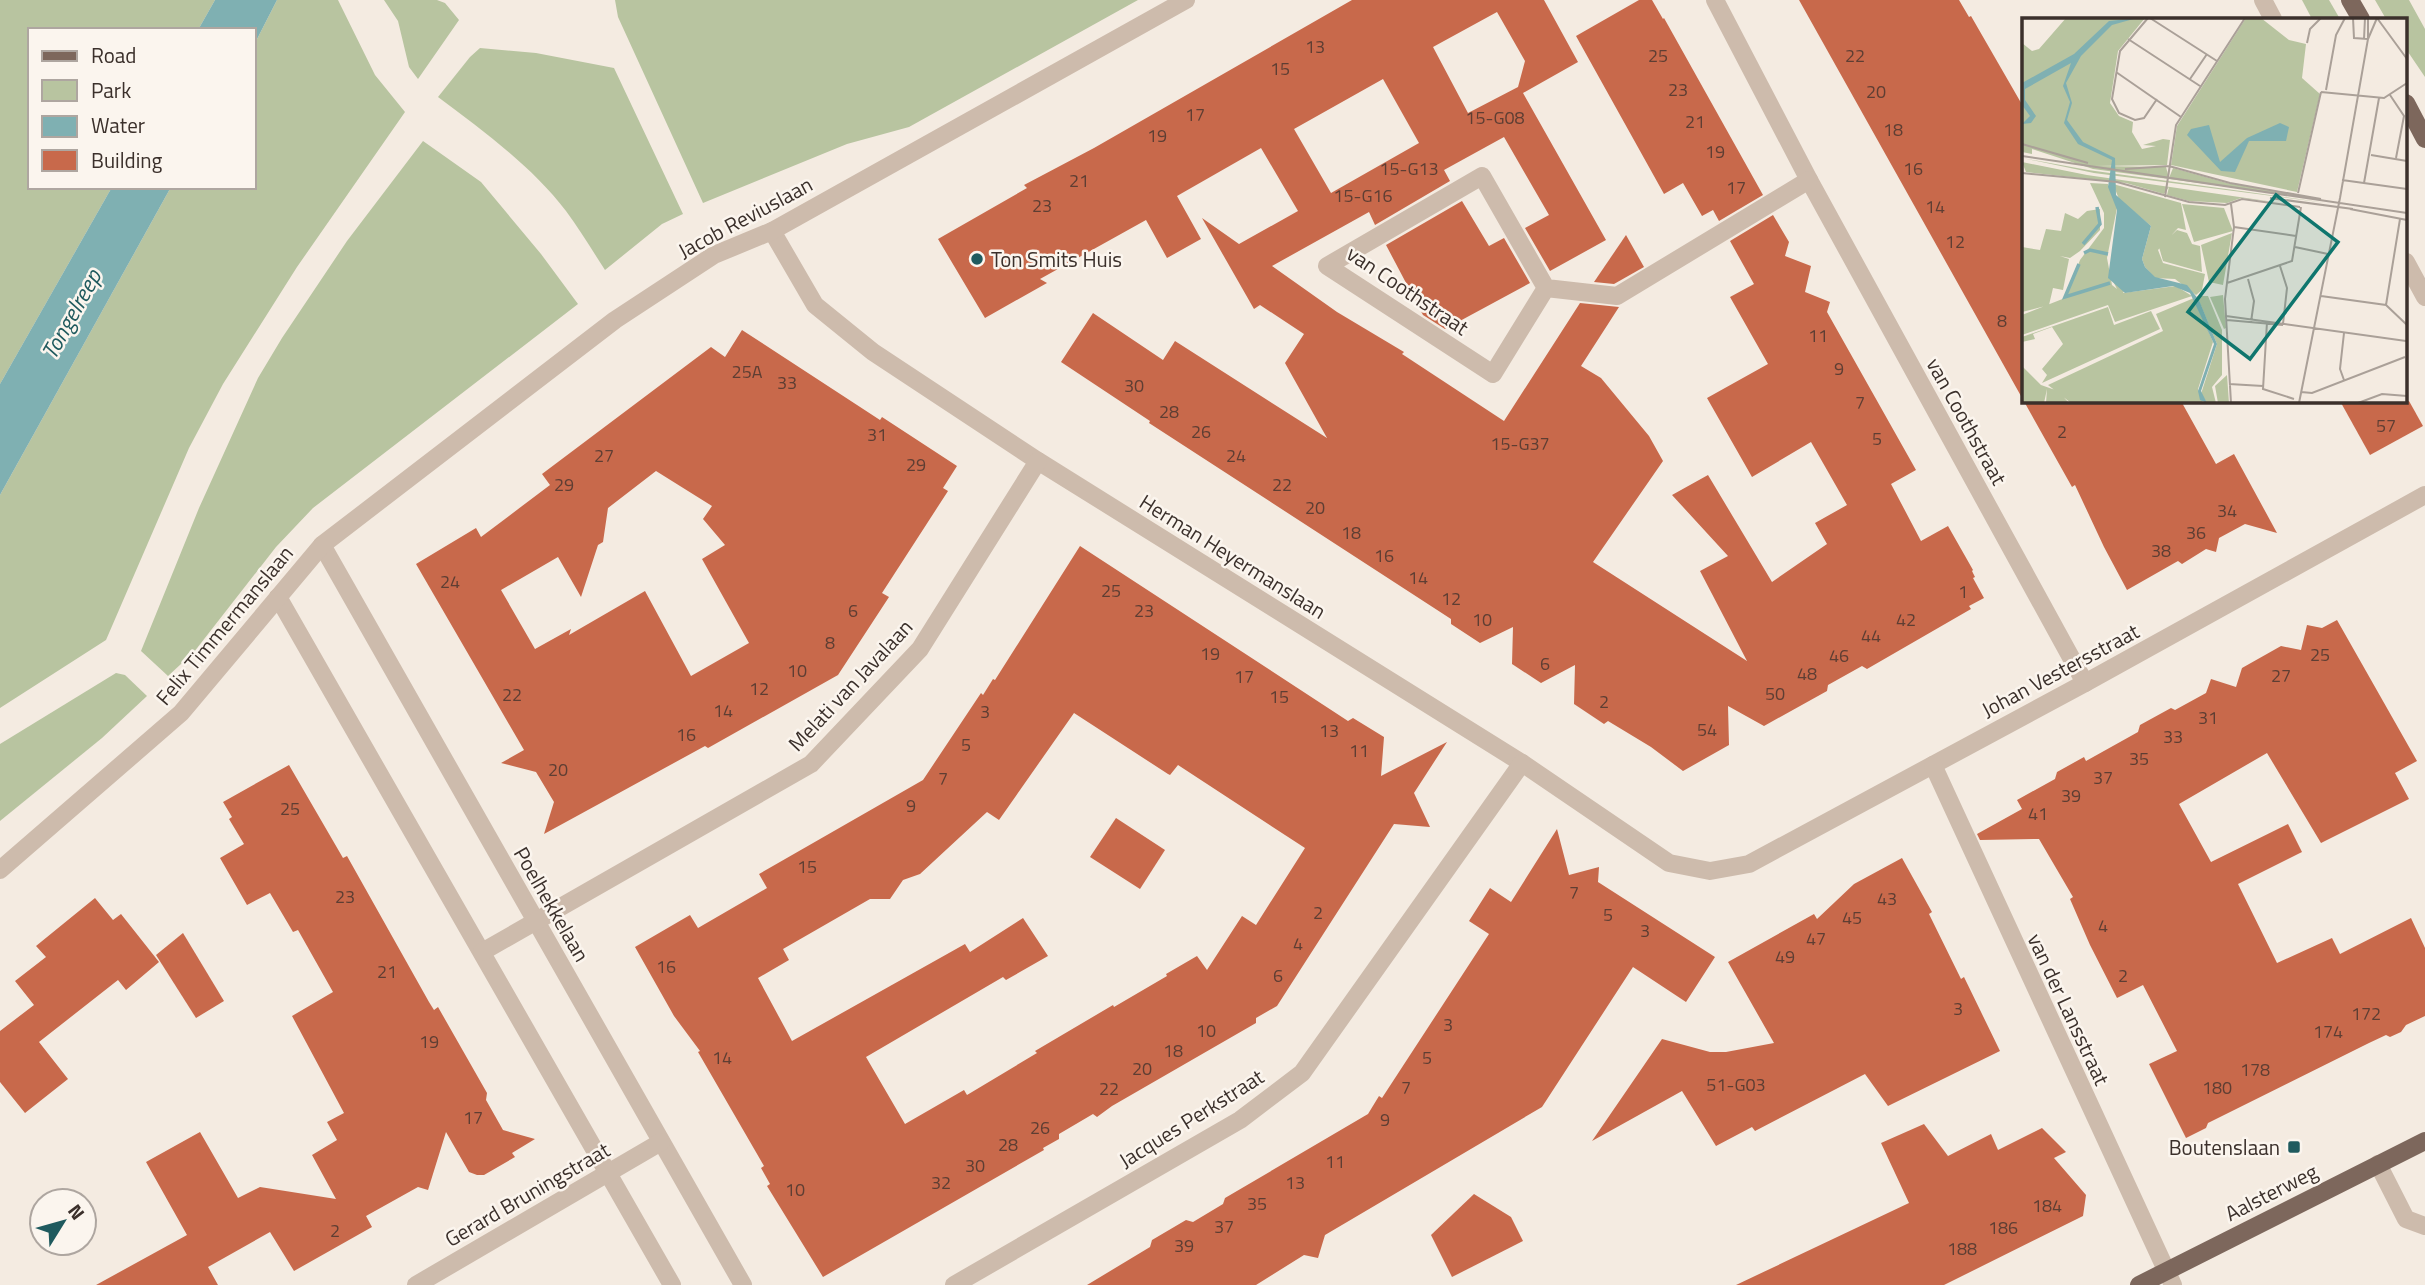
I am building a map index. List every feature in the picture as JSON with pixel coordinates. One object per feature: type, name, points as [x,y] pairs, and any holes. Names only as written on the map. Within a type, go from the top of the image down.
[{"type":"main road","points":[[2350,0],[2360,18]]},
{"type":"main road","points":[[2408,107],[2425,139]]},
{"type":"main road","name":"Aalsterweg","points":[[2138,1285],[2169,1278],[2425,1141]]},
{"type":"street","name":"Jacob Reviuslaan","points":[[321,545],[615,320],[714,255],[772,231],[1186,0]]},
{"type":"street","name":"van Coothstraat","points":[[1715,0],[1809,180],[2085,683]]},
{"type":"street","points":[[2263,0],[2272,18]]},
{"type":"street","name":"van Coothstraat","points":[[1482,176],[1546,288],[1493,373],[1327,266],[1482,176]]},
{"type":"street","points":[[1546,288],[1617,296],[1809,180]]},
{"type":"street","name":"Herman Heyermanslaan","points":[[772,231],[815,305],[873,352],[1038,461],[1522,763],[1669,863],[1710,871]]},
{"type":"street","points":[[2408,266],[2425,298]]},
{"type":"street","name":"Melati van Javalaan","points":[[482,952],[811,764],[920,649],[1038,461]]},
{"type":"street","name":"Johan Vestersstraat","points":[[1710,871],[1749,864],[2085,683],[2425,495]]},
{"type":"street","name":"Felix Timmermanslaan","points":[[0,870],[181,713],[321,545]]},
{"type":"street","name":"Poelhekkelaan","points":[[321,545],[743,1285]]},
{"type":"street","points":[[278,597],[672,1285]]},
{"type":"street","name":"Jacques Perkstraat","points":[[954,1285],[1240,1120],[1302,1073],[1522,763]]},
{"type":"street","name":"van der Lansstraat","points":[[1933,765],[2169,1278]]},
{"type":"street","name":"Gerard Bruningstraat","points":[[416,1285],[662,1142]]},
{"type":"street","points":[[2378,1164],[2406,1219],[2425,1226]]},
{"type":"green space","points":[[0,0],[215,0],[199,28],[28,28],[28,189],[111,189],[0,384]]},
{"type":"green space","points":[[277,0],[338,0],[375,75],[405,112],[297,267],[223,384],[189,448],[106,640],[0,708],[0,495],[170,189],[256,189],[256,41]]},
{"type":"green space","points":[[384,0],[437,0],[445,3],[459,20],[418,79],[409,67],[398,21]]},
{"type":"green space","points":[[615,0],[1138,0],[909,127],[847,144],[703,203],[618,17]]},
{"type":"green space","points":[[2302,0],[2329,0],[2339,18],[2311,18]]},
{"type":"green space","points":[[2375,0],[2409,0],[2425,29],[2425,77],[2408,52],[2408,18],[2385,18]]},
{"type":"green space","points":[[480,48],[536,53],[614,68],[683,214],[662,224],[605,270],[566,211],[538,179],[506,150],[438,97]]},
{"type":"green space","points":[[423,141],[481,182],[541,254],[578,304],[313,508],[276,547],[194,652],[168,676],[141,651],[199,508],[258,378],[347,241]]},
{"type":"green space","points":[[116,673],[125,675],[147,696],[102,738],[0,821],[0,744]]},
{"type":"water","points":[[215,0],[277,0],[256,41],[256,28],[199,28]]},
{"type":"water","name":"Tongelreep","points":[[111,189],[170,189],[0,495],[0,384]]},
{"type":"building","points":[[1352,0],[1544,0],[1578,62],[1523,93],[1606,240],[1550,271],[1525,228],[1549,215],[1504,137],[1444,170],[1450,181],[1375,225],[1369,212],[1272,266],[1337,312],[1404,352],[1402,354],[1504,421],[1580,303],[1619,307],[1581,366],[1601,378],[1649,436],[1663,461],[1593,562],[1747,661],[1700,571],[1728,556],[1672,495],[1708,475],[1772,582],[1827,544],[1815,523],[1847,505],[1811,442],[1752,477],[1707,398],[1768,364],[1730,297],[1754,284],[1730,241],[1773,215],[1789,242],[1785,256],[1811,266],[1805,292],[1830,302],[1827,312],[1916,470],[1891,484],[1921,541],[1948,526],[1973,570],[1973,578],[1984,598],[1969,606],[1971,609],[1867,669],[1862,666],[1828,685],[1827,691],[1764,726],[1728,706],[1729,745],[1683,771],[1651,747],[1608,721],[1604,724],[1574,704],[1575,665],[1541,683],[1512,664],[1513,627],[1480,643],[1451,624],[1451,619],[1149,423],[1150,421],[1061,362],[1093,313],[1163,360],[1175,341],[1327,438],[1285,363],[1304,334],[1260,305],[1254,309],[1202,218],[1239,244],[1298,211],[1261,148],[1177,196],[1201,239],[1167,258],[1146,220],[1040,279],[1047,283],[985,318],[938,239],[1027,188],[1024,185],[1094,148]],"holes":[[[1497,12],[1525,61],[1518,87],[1468,113],[1433,47]],[[1383,79],[1419,143],[1331,193],[1294,129]]]},
{"type":"building","points":[[1639,0],[1652,0],[1664,18],[1763,195],[1719,221],[1713,210],[1702,216],[1683,183],[1664,194],[1576,36]]},
{"type":"building","points":[[1799,0],[1959,0],[2022,105],[2022,398]]},
{"type":"building","points":[[1462,201],[1489,246],[1504,238],[1530,283],[1445,329],[1423,315],[1386,245]]},
{"type":"building","points":[[1626,235],[1644,267],[1614,284],[1594,282]]},
{"type":"building","points":[[742,330],[880,420],[882,417],[957,466],[943,488],[948,491],[882,593],[889,597],[838,675],[708,748],[705,746],[544,834],[554,802],[536,772],[501,763],[524,750],[416,564],[476,528],[481,537],[550,485],[542,474],[711,347],[725,357]],"holes":[[[656,471],[712,506],[703,519],[725,545],[702,559],[749,643],[691,676],[645,591],[569,635],[571,629],[535,649],[501,590],[558,557],[581,597],[598,545],[603,542],[608,508]]]},
{"type":"building","points":[[2409,401],[2423,426],[2370,455],[2341,402]]},
{"type":"building","points":[[2024,402],[2182,402],[2216,464],[2234,454],[2277,533],[2245,524],[2219,538],[2216,552],[2206,549],[2182,564],[2178,561],[2127,590],[2075,485],[2072,487]]},
{"type":"building","points":[[1080,546],[1348,721],[1353,718],[1384,737],[1381,776],[1447,742],[1414,793],[1430,827],[1394,824],[1277,1006],[1256,1018],[1256,1023],[1097,1117],[1093,1114],[1059,1134],[1059,1139],[1043,1148],[1044,1150],[823,1277],[767,1186],[770,1184],[761,1168],[764,1166],[698,1052],[700,1051],[674,1016],[635,947],[690,915],[698,928],[767,888],[759,874],[923,780],[981,693],[983,695],[993,679],[995,680]],"holes":[[[1074,713],[1170,775],[1178,765],[1305,848],[1256,925],[1242,916],[1207,970],[1197,956],[1035,1051],[1037,1053],[967,1095],[964,1090],[905,1124],[866,1057],[1003,977],[1006,980],[1048,956],[1023,918],[970,952],[965,944],[792,1041],[758,978],[789,960],[783,949],[870,899],[890,899],[903,880],[920,874],[987,812],[999,820]]]},
{"type":"building","points":[[2337,620],[2417,761],[2395,773],[2409,799],[2321,843],[2267,753],[2179,804],[2211,862],[2288,824],[2302,852],[2238,884],[2277,963],[2332,938],[2340,954],[2411,918],[2425,948],[2425,1016],[2406,1025],[2401,1032],[2369,1043],[2208,1123],[2206,1128],[2186,1138],[2149,1064],[2177,1051],[2143,985],[2117,998],[2090,945],[2070,899],[2073,897],[2039,839],[1980,840],[1977,834],[2022,809],[2017,800],[2055,779],[2057,772],[2084,757],[2086,761],[2138,732],[2140,725],[2206,693],[2211,679],[2236,687],[2242,668],[2281,646],[2301,650],[2307,625],[2322,628]]},
{"type":"building","points":[[289,765],[343,858],[347,856],[429,1002],[434,1010],[438,1007],[487,1093],[486,1100],[503,1130],[535,1139],[512,1153],[515,1157],[484,1175],[477,1175],[469,1172],[446,1132],[428,1190],[418,1187],[366,1216],[372,1227],[294,1271],[270,1232],[208,1267],[218,1285],[96,1285],[187,1235],[146,1162],[200,1132],[238,1198],[260,1187],[336,1199],[312,1155],[337,1140],[327,1122],[344,1113],[292,1016],[333,992],[298,930],[293,932],[270,893],[247,905],[220,858],[244,844],[229,819],[232,817],[223,802]]},
{"type":"building","points":[[1116,818],[1165,850],[1140,889],[1090,857]]},
{"type":"building","points":[[1557,829],[1569,875],[1599,867],[1598,882],[1715,957],[1686,1002],[1633,967],[1542,1107],[1325,1235],[1318,1258],[1304,1255],[1256,1285],[1087,1285],[1150,1247],[1152,1240],[1186,1220],[1193,1222],[1223,1204],[1225,1198],[1368,1114],[1379,1096],[1382,1098],[1489,934],[1469,921],[1490,888],[1511,902]]},
{"type":"building","points":[[1902,858],[1932,912],[1929,914],[2000,1051],[1888,1106],[1865,1074],[1755,1131],[1752,1127],[1716,1146],[1682,1091],[1592,1141],[1662,1039],[1710,1052],[1726,1052],[1774,1043],[1728,962],[1814,914],[1817,919],[1854,884]]},
{"type":"building","points":[[95,898],[113,920],[121,914],[159,962],[126,990],[118,980],[39,1042],[68,1079],[25,1113],[0,1082],[0,1031],[34,1005],[15,981],[46,957],[36,946]]},
{"type":"building","points":[[183,933],[224,1001],[196,1018],[156,955]]},
{"type":"building","points":[[1924,1124],[1948,1156],[1991,1134],[1998,1150],[2042,1128],[2066,1152],[2054,1158],[2086,1195],[2083,1216],[1944,1285],[1736,1285],[1909,1203],[1881,1143]]},
{"type":"building","points":[[1474,1194],[1511,1217],[1523,1241],[1452,1277],[1431,1235]]},
{"type":"place","name":"Ton Smits Huis","points":[[977,259]]},
{"type":"place","name":"Boutenslaan","points":[[2294,1147]]}]
